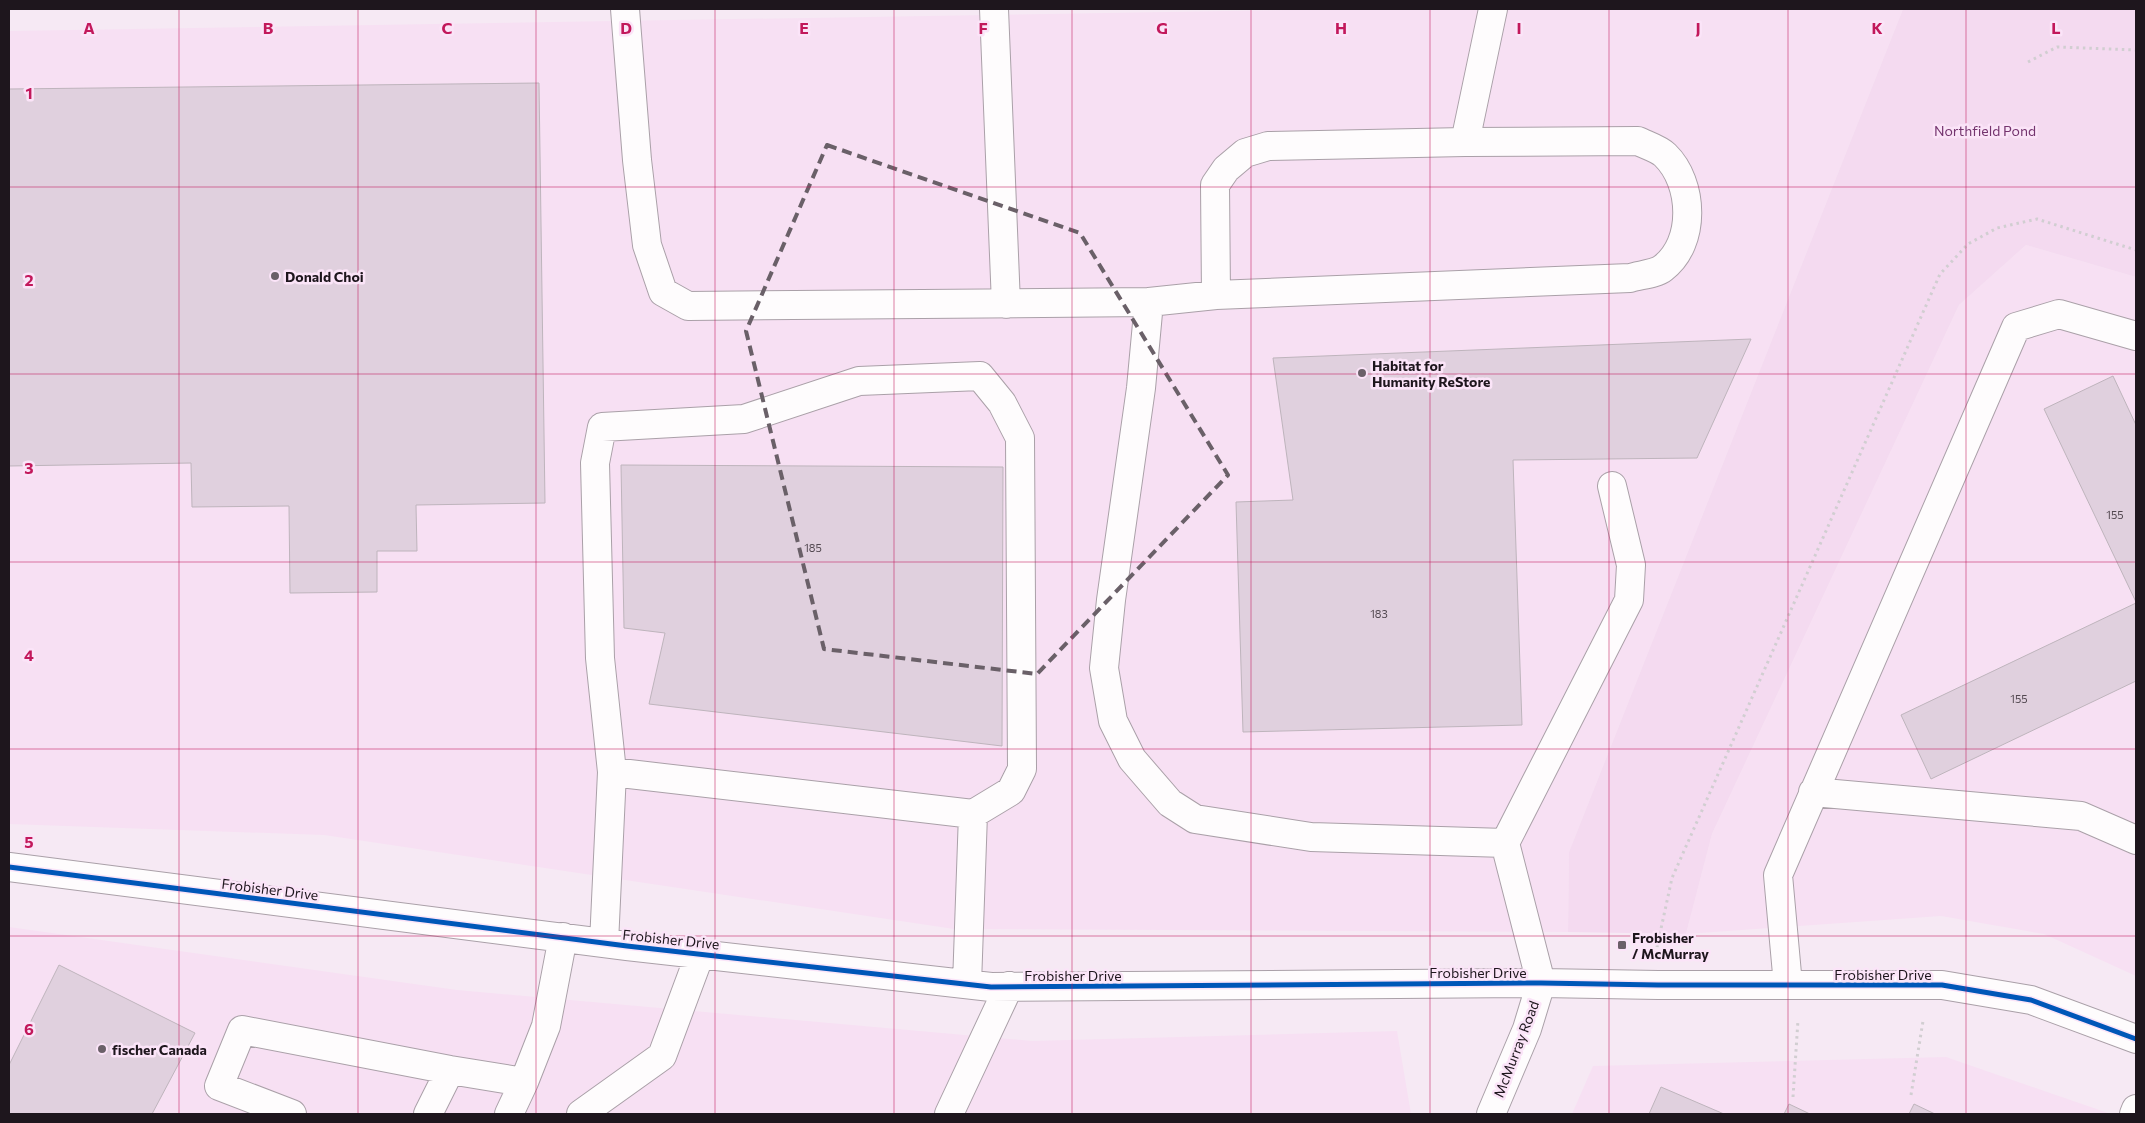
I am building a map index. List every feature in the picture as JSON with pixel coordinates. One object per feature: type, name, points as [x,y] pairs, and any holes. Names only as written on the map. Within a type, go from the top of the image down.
[{"type":"street","points":[[625,9],[636,160],[647,245],[663,292],[688,306],[1149,302],[1216,295],[1630,278],[1662,269],[1682,245],[1688,214],[1684,183],[1665,155],[1638,141],[1268,146],[1245,153],[1226,169],[1215,185],[1216,295]]},
{"type":"street","points":[[994,9],[1006,304]]},
{"type":"street","points":[[1465,142],[1493,9]]},
{"type":"street","points":[[1149,302],[1141,388],[1111,600],[1104,668],[1113,721],[1132,759],[1170,803],[1195,819],[1311,837],[1505,843]]},
{"type":"street","points":[[1793,985],[1778,876],[2016,327],[2060,314],[2136,336]]},
{"type":"street","points":[[604,943],[612,772],[600,658],[596,463],[602,427],[744,419],[859,381],[980,376],[1002,404],[1020,438],[1022,769],[1011,791],[973,814],[612,772]]},
{"type":"street","points":[[1541,983],[1505,843],[1629,600],[1631,564],[1612,486]]},
{"type":"street","points":[[1813,792],[2081,816],[2136,840]]},
{"type":"street","points":[[967,984],[973,814]]},
{"type":"street","name":"Frobisher Drive","points":[[9,867],[604,943],[967,984],[1009,986],[1541,983],[1942,985],[2031,1000],[2136,1039]]},
{"type":"street","points":[[509,1114],[546,1026],[563,937]]},
{"type":"street","points":[[582,1114],[662,1056],[700,954]]},
{"type":"street","name":"McMurray Road","points":[[1491,1114],[1526,1029],[1541,983]]},
{"type":"street","points":[[949,1114],[1009,986]]},
{"type":"street","points":[[292,1114],[219,1086],[242,1030],[450,1070],[524,1082]]},
{"type":"street","points":[[428,1114],[450,1070]]},
{"type":"street","points":[[2134,1114],[2136,1109]]},
{"type":"path","points":[[2028,62],[2057,47],[2136,50]]},
{"type":"path","points":[[1657,947],[1672,878],[1940,274],[1968,244],[1997,228],[2037,220],[2136,250]]},
{"type":"path","points":[[1793,985],[1798,1027],[1794,1097]]},
{"type":"path","points":[[1911,1095],[1929,985]]},
{"type":"highlighted area","points":[[827,145],[1080,233],[1228,475],[1037,674],[824,649],[746,331]]},
{"type":"shaded area","points":[[1351,9],[1903,9],[1569,852],[1568,932],[954,929],[324,835],[9,824],[9,31]]},
{"type":"shaded area","points":[[2026,245],[2136,277],[2136,976],[2044,934],[1941,916],[1686,934],[1712,834],[1959,305]]},
{"type":"shaded area","points":[[9,927],[457,990],[1032,1041],[1397,1031],[1411,1114],[9,1114]]},
{"type":"shaded area","points":[[1946,1057],[2111,1114],[1572,1114],[1593,1066]]},
{"type":"green space","name":"Northfield Pond","points":[[1903,9],[2136,9],[2136,277],[2026,245],[1959,305],[1712,834],[1686,934],[1568,932],[1569,852]]},
{"type":"building","name":"Donald Choi","points":[[539,83],[545,503],[416,505],[417,551],[377,551],[377,592],[290,593],[289,506],[192,507],[191,463],[9,466],[9,89]]},
{"type":"building","points":[[1751,339],[1697,458],[1513,460],[1522,725],[1243,732],[1236,502],[1293,500],[1273,358]]},
{"type":"building","points":[[2113,376],[2136,425],[2136,602],[2044,409]]},
{"type":"building","points":[[621,465],[1003,467],[1002,746],[649,704],[665,633],[624,628]]},
{"type":"building","points":[[2136,603],[2136,681],[1931,779],[1901,715]]},
{"type":"building","name":"fischer Canada","points":[[59,965],[195,1033],[152,1114],[9,1114],[9,1065]]},
{"type":"building","points":[[1661,1087],[1724,1114],[1649,1114]]},
{"type":"building","points":[[1789,1104],[1810,1114],[1784,1114]]},
{"type":"building","points":[[1914,1104],[1935,1114],[1909,1114]]},
{"type":"cycle path","points":[[9,867],[627,946],[991,987],[1541,983],[1942,985],[2031,1000],[2136,1039]]},
{"type":"place","name":"Donald Choi","points":[[275,276]]},
{"type":"place","name":"Habitat for Humanity ReStore","points":[[1362,373]]},
{"type":"place","name":"Frobisher / McMurray","points":[[1622,945]]},
{"type":"place","name":"fischer Canada","points":[[102,1049]]}]
